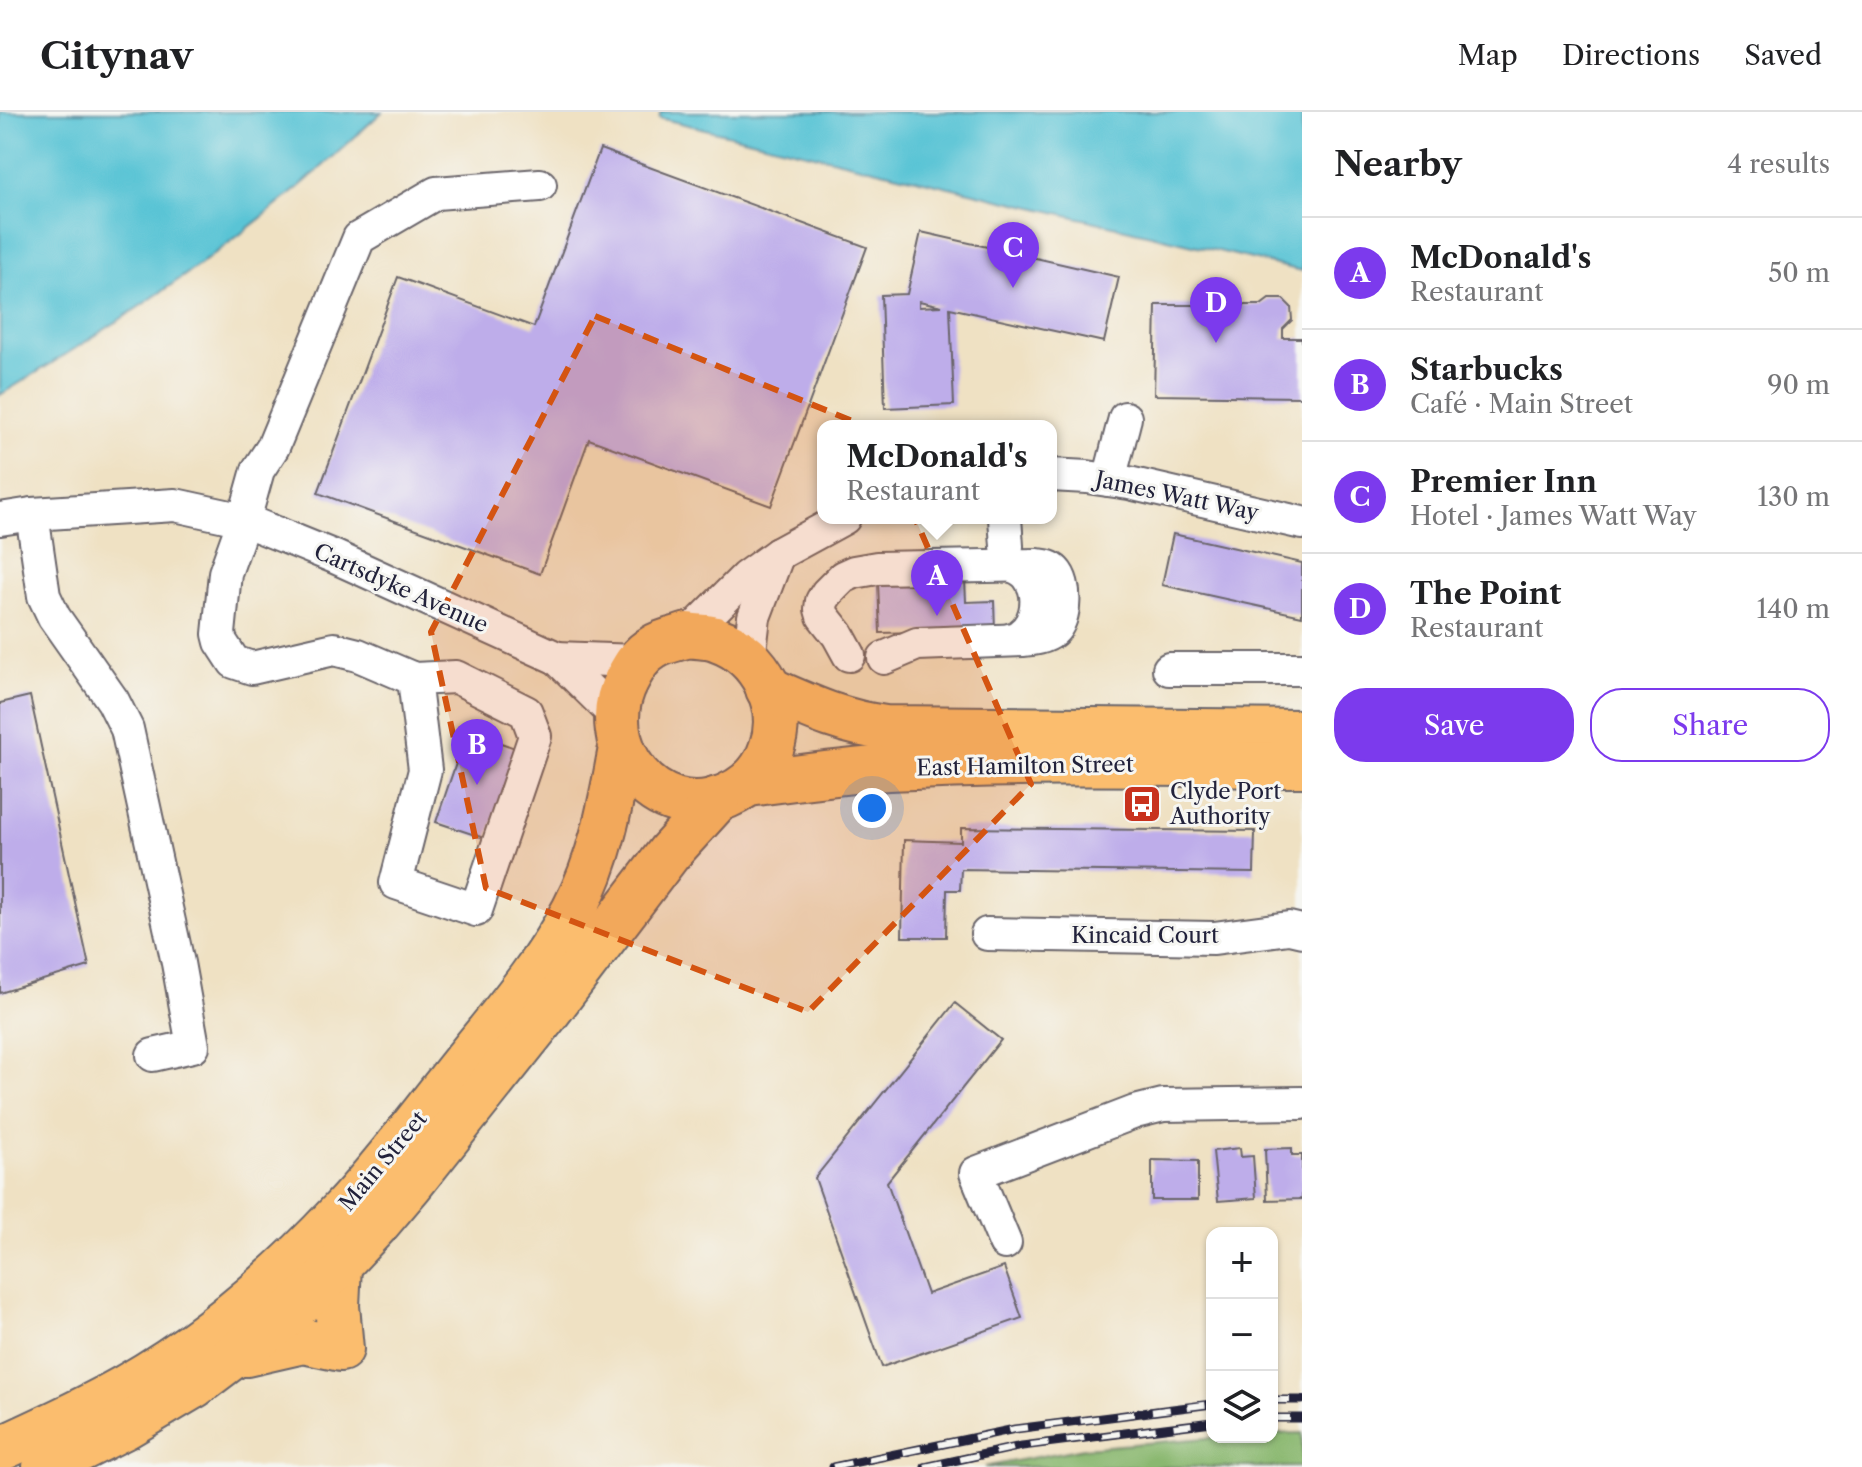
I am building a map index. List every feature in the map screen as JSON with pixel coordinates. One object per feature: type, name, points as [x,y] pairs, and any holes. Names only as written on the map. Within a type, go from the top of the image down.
[{"type":"highway","points":[[688,635],[717,639],[733,647],[759,674],[775,712],[773,744],[759,772],[734,791],[705,802],[674,800],[646,785],[627,762],[619,732],[621,690],[636,661],[655,646],[688,635]]},
{"type":"highway","name":"East Hamilton Street","points":[[759,674],[836,718],[886,728],[1302,732]]},
{"type":"highway","name":"Main Street","points":[[0,1449],[106,1398],[194,1344],[270,1282],[342,1212],[530,977],[574,911],[588,880],[610,811],[619,732]]},
{"type":"highway","name":"East Hamilton Street","points":[[734,791],[885,768],[1083,763],[1302,765]]},
{"type":"highway","name":"Main Street","points":[[45,1467],[101,1440],[195,1385],[280,1321],[339,1265],[420,1173],[669,853],[734,791]]},
{"type":"highway","points":[[234,1357],[303,1341],[341,1349],[337,1306],[339,1265]]},
{"type":"street","points":[[414,679],[425,770],[396,883],[476,910],[535,736],[526,712],[456,677],[414,679],[358,655],[334,649],[252,668],[234,662],[219,634],[225,573],[258,470],[273,447],[359,238],[436,193],[540,185]]},
{"type":"street","points":[[1109,480],[1125,418]]},
{"type":"street","name":"James Watt Way","points":[[1057,476],[1109,480],[1302,523]]},
{"type":"street","name":"Cartsdyke Avenue","points":[[0,519],[32,514],[175,505],[244,520],[335,557],[557,658],[636,661]]},
{"type":"street","points":[[32,514],[44,596],[54,617],[113,701],[127,729],[193,1046],[153,1055]]},
{"type":"street","points":[[688,635],[746,577],[778,554],[833,524]]},
{"type":"street","points":[[849,655],[821,609],[827,593],[843,577],[854,572],[1008,543],[1054,570],[1062,583],[1063,606],[1059,623],[1054,630],[1035,639],[917,644],[884,658]]},
{"type":"street","points":[[759,674],[754,617],[778,554]]},
{"type":"street","name":"Cartsdyke Avenue","points":[[557,658],[619,732]]},
{"type":"street","points":[[1169,669],[1302,669]]},
{"type":"street","name":"Kincaid Court","points":[[987,934],[1214,938],[1289,928],[1302,931]]},
{"type":"street","points":[[1005,1243],[976,1173],[1135,1112],[1163,1105],[1302,1103]]},
{"type":"highlighted area","points":[[595,316],[877,431],[1031,784],[808,1012],[486,888],[431,632]]},
{"type":"green space","points":[[1302,1433],[1302,1467],[984,1467],[1084,1448],[1206,1438],[1206,1443],[1278,1443],[1278,1434]]},
{"type":"water","points":[[0,112],[382,112],[295,190],[214,254],[109,327],[0,395]]},
{"type":"water","points":[[661,112],[1302,112],[1302,271],[659,118]]},
{"type":"building","points":[[600,149],[867,247],[771,506],[589,439],[540,574],[318,493],[398,277],[534,327]]},
{"type":"building","points":[[921,232],[1119,277],[1104,342],[950,308],[954,405],[885,408],[881,295],[907,294]],"holes":[[[919,301],[942,306],[919,307]]]},
{"type":"building","points":[[1269,299],[1283,299],[1291,307],[1292,320],[1283,329],[1283,338],[1302,338],[1302,397],[1154,395],[1156,305],[1261,305]]},
{"type":"building","points":[[1173,534],[1302,563],[1302,616],[1162,585]]},
{"type":"building","points":[[965,579],[966,602],[994,601],[995,630],[880,633],[878,582]]},
{"type":"building","points":[[30,696],[89,966],[0,993],[0,703]]},
{"type":"building","points":[[467,731],[518,749],[487,839],[436,822]]},
{"type":"building","points":[[961,828],[1255,831],[1254,873],[961,869],[960,890],[947,890],[946,937],[902,937],[904,840],[961,842]]},
{"type":"building","points":[[955,1003],[1001,1040],[887,1182],[927,1294],[1004,1267],[1022,1318],[882,1367],[815,1178]]},
{"type":"building","points":[[1240,1148],[1241,1157],[1253,1156],[1256,1198],[1218,1201],[1213,1151]]},
{"type":"building","points":[[1292,1148],[1292,1155],[1302,1155],[1302,1199],[1267,1200],[1265,1149]]},
{"type":"building","points":[[1152,1160],[1198,1161],[1198,1200],[1152,1200]]},
{"type":"railway","points":[[1278,1400],[1302,1400]]},
{"type":"railway","points":[[833,1467],[1015,1429],[1206,1405]]},
{"type":"railway","points":[[1278,1418],[1302,1418]]},
{"type":"railway","points":[[925,1467],[1022,1446],[1206,1423]]},
{"type":"place","name":"Premier Inn","points":[[1013,288]]},
{"type":"place","name":"The Point","points":[[1216,343]]},
{"type":"place","name":"McDonald's","points":[[937,616]]},
{"type":"place","name":"Starbucks","points":[[477,785]]},
{"type":"place","name":"Clyde Port Authority","points":[[1142,804]]}]
